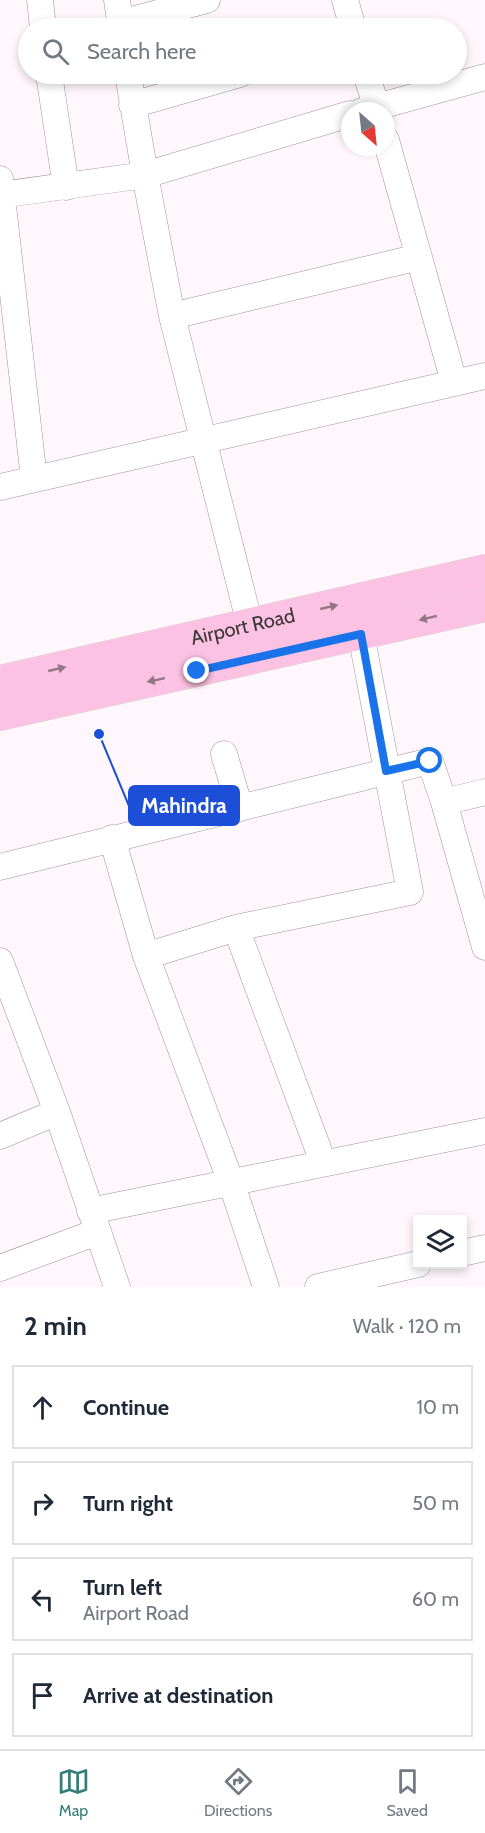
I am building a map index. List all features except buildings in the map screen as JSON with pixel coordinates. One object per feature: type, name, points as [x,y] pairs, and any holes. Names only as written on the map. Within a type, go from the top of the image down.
[{"type":"main road","name":"Airport Road","points":[[0,682],[485,571]]},
{"type":"main road","name":"Airport Road","points":[[0,714],[485,605]]},
{"type":"street","points":[[40,0],[42,18]]},
{"type":"street","points":[[120,17],[207,0]]},
{"type":"street","points":[[345,0],[350,18]]},
{"type":"street","points":[[467,82],[485,77]]},
{"type":"street","points":[[51,84],[66,187]]},
{"type":"street","points":[[129,84],[172,316],[205,439],[250,625]]},
{"type":"street","points":[[132,105],[205,84]]},
{"type":"street","points":[[368,84],[371,102]]},
{"type":"street","points":[[395,103],[461,84]]},
{"type":"street","points":[[34,479],[1,190],[66,187],[145,175],[341,117]]},
{"type":"street","points":[[391,156],[454,382]]},
{"type":"street","points":[[172,316],[419,257]]},
{"type":"street","points":[[0,487],[485,376]]},
{"type":"street","points":[[146,956],[236,928],[410,892],[361,634]]},
{"type":"street","points":[[224,754],[240,807]]},
{"type":"street","points":[[0,867],[430,761],[485,946]]},
{"type":"street","points":[[444,802],[485,792]]},
{"type":"street","points":[[112,838],[146,956],[231,1182],[266,1287]]},
{"type":"street","points":[[236,928],[323,1162]]},
{"type":"street","points":[[0,961],[57,1112],[117,1287]]},
{"type":"street","points":[[0,1136],[57,1112]]},
{"type":"street","points":[[0,1268],[94,1222],[231,1182],[485,1131]]},
{"type":"street","points":[[467,1252],[485,1248]]},
{"type":"street","points":[[318,1287],[413,1265]]},
{"type":"place","name":"Mahindra","points":[[99,734]]},
{"type":"route","points":[[197,671],[361,634],[386,771],[430,761]]}]
